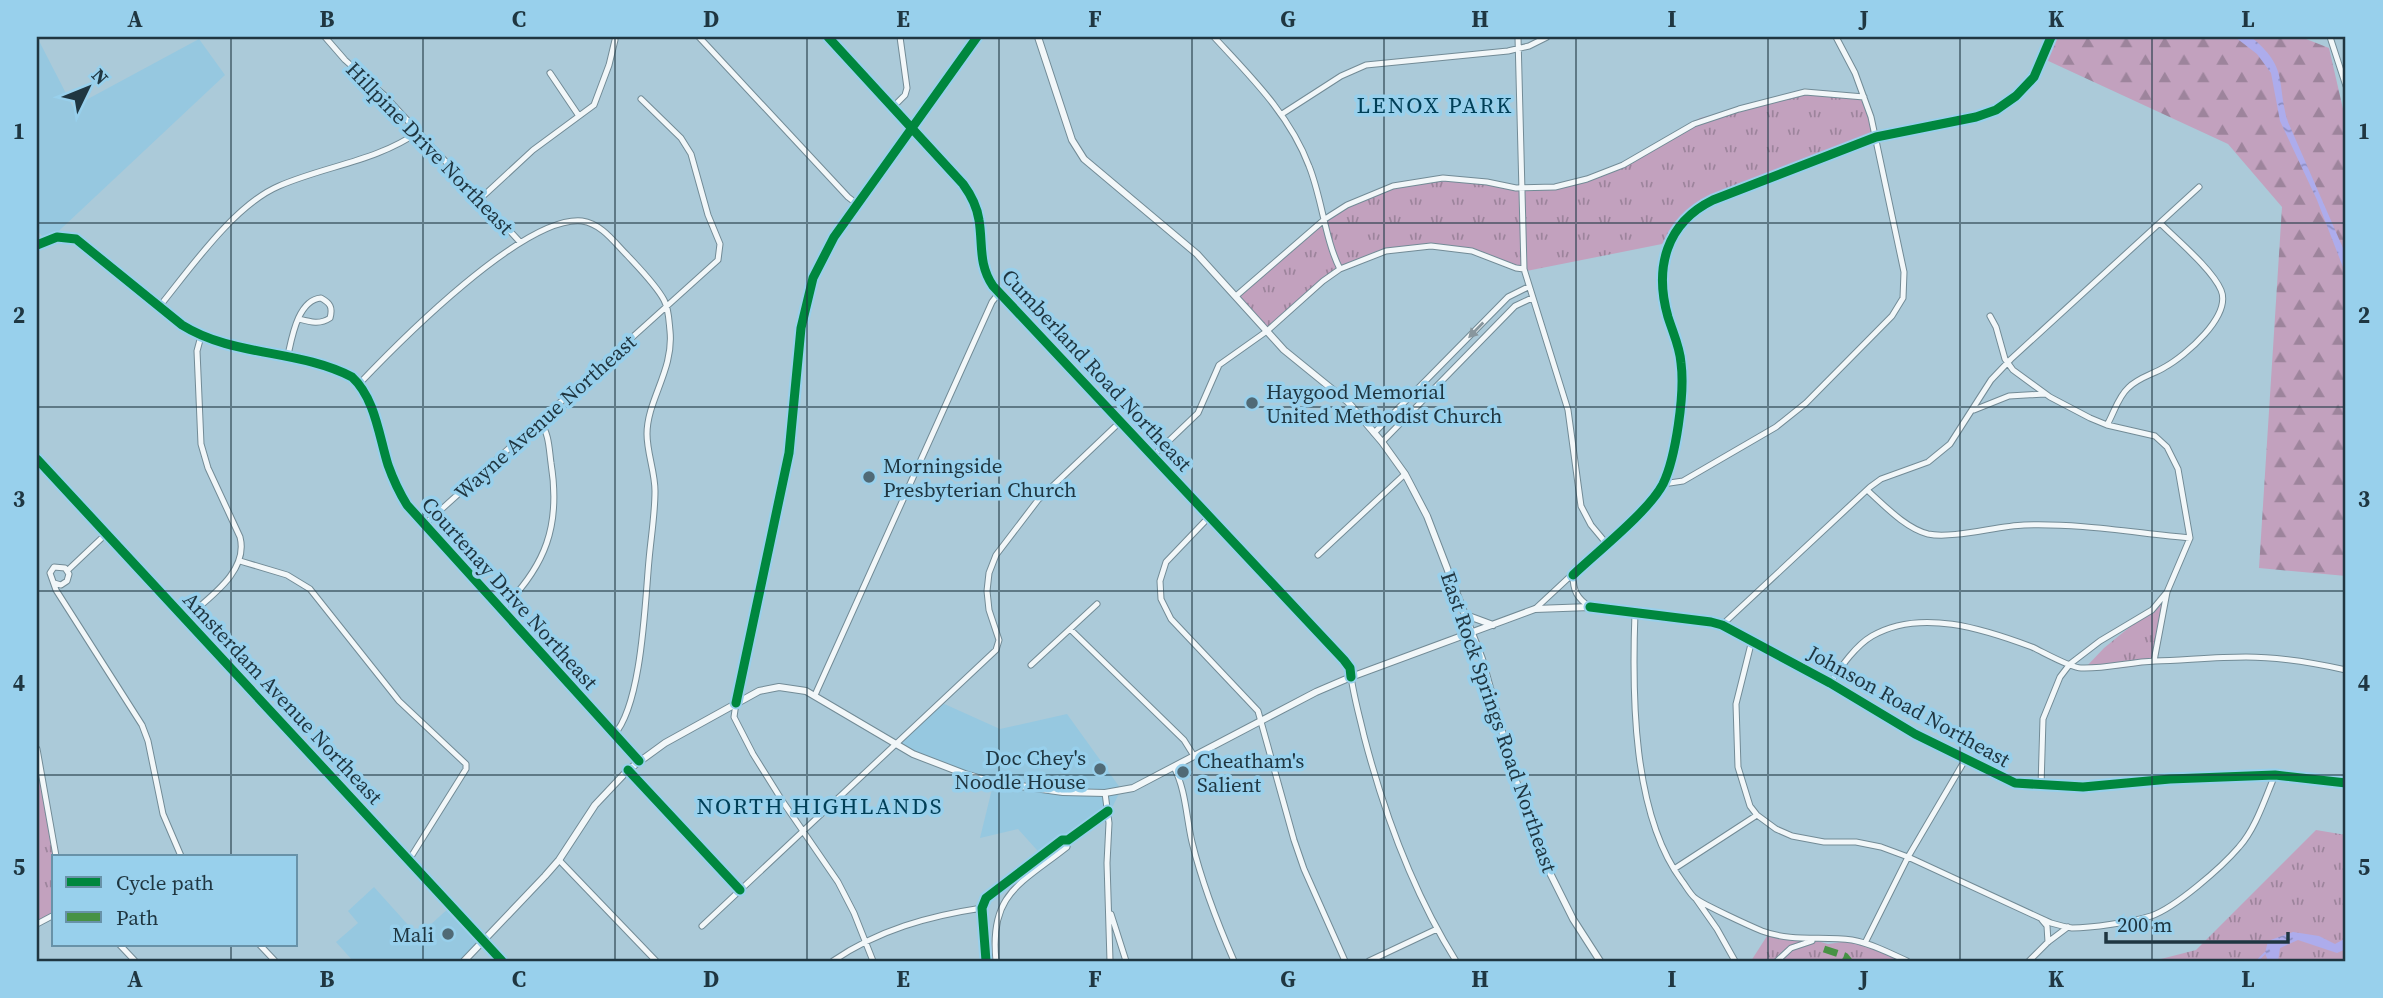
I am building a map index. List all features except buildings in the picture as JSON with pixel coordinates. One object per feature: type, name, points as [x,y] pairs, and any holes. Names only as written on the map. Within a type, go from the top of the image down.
[{"type":"street","name":"Hillpine Drive Northeast","points":[[325,37],[345,60],[383,94],[520,242],[556,225],[577,221],[593,224],[631,259],[663,298],[667,308]]},
{"type":"street","points":[[699,37],[848,197],[858,204]]},
{"type":"street","name":"Cumberland Road Northeast","points":[[828,37],[972,197],[979,220],[983,268],[988,280],[1350,668],[1367,746],[1384,802],[1437,929],[1456,961]]},
{"type":"street","points":[[893,107],[906,92],[900,37]]},
{"type":"street","name":"East Rock Springs Road Northeast","points":[[1038,37],[1058,101],[1079,152],[1197,254],[1297,363],[1348,402],[1405,474],[1427,516],[1473,633],[1490,681],[1519,790],[1543,859],[1573,919],[1600,961]]},
{"type":"street","points":[[1214,37],[1282,114],[1308,162],[1340,269]]},
{"type":"street","points":[[1518,37],[1524,269],[1568,410],[1581,506],[1591,525],[1606,543]]},
{"type":"street","points":[[1282,114],[1341,76],[1366,65],[1518,50],[1547,37]]},
{"type":"street","points":[[1662,484],[1683,481],[1776,427],[1815,394],[1896,311],[1905,289],[1905,272],[1876,137],[1864,97],[1836,37]]},
{"type":"street","points":[[1535,609],[1648,504],[1662,484],[1675,440],[1682,378],[1679,349],[1665,305],[1663,279],[1667,248],[1674,233],[1697,208],[1713,200],[1876,137],[1976,117],[2003,107],[2035,75],[2051,37]]},
{"type":"street","points":[[2330,37],[2346,86]]},
{"type":"street","points":[[873,961],[838,882],[783,802],[753,754],[734,716],[789,453],[805,303],[823,255],[976,38]]},
{"type":"street","points":[[480,199],[533,150],[594,106],[615,40]]},
{"type":"street","points":[[550,73],[579,116]]},
{"type":"street","points":[[1236,296],[1325,219],[1369,194],[1418,180],[1465,179],[1521,189],[1555,187],[1587,179],[1631,161],[1694,124],[1790,94],[1819,91],[1855,98],[1864,97]]},
{"type":"street","name":"Wayne Avenue Northeast","points":[[424,526],[714,265],[720,244],[708,215],[688,148],[641,99]]},
{"type":"street","points":[[159,307],[218,235],[265,193],[297,179],[377,153],[418,132]]},
{"type":"street","points":[[1722,625],[1867,490],[1881,479],[1928,462],[1950,444],[1991,380],[2199,187]]},
{"type":"street","points":[[2107,425],[2121,395],[2143,376],[2164,368],[2191,349],[2211,326],[2222,306],[2223,293],[2216,280],[2160,223]]},
{"type":"street","points":[[37,245],[57,237],[76,239],[182,325],[201,336],[222,343],[288,355],[343,372],[359,384],[414,328],[520,242]]},
{"type":"street","points":[[1153,457],[1198,413],[1219,365],[1267,331],[1340,269],[1386,251],[1431,246],[1472,251],[1524,269]]},
{"type":"street","points":[[1374,433],[1507,297],[1528,287]]},
{"type":"street","points":[[816,695],[992,302],[999,293]]},
{"type":"street","points":[[288,355],[299,319],[305,308],[314,298],[321,298],[330,304],[330,318],[325,321],[318,323],[299,319]]},
{"type":"street","points":[[1382,442],[1515,306],[1532,298]]},
{"type":"street","points":[[614,734],[625,719],[642,643],[655,491],[647,430],[670,353],[671,333],[667,308]]},
{"type":"street","points":[[1990,316],[2013,370],[2045,394],[2107,425],[2155,436],[2167,447],[2178,469],[2190,538],[2167,592],[2154,661]]},
{"type":"street","points":[[185,619],[232,574],[240,561],[242,549],[240,537],[208,468],[201,444],[197,351],[201,336]]},
{"type":"street","points":[[1445,362],[1452,370]]},
{"type":"street","name":"Courtenay Drive Northeast","points":[[359,384],[368,399],[395,483],[407,505],[639,761]]},
{"type":"street","points":[[1973,411],[2009,396],[2045,394]]},
{"type":"street","points":[[501,610],[536,568],[552,525],[554,481],[547,434],[540,422]]},
{"type":"street","points":[[702,926],[996,650],[999,638],[989,610],[987,591],[989,573],[996,555],[1038,499],[1120,422]]},
{"type":"street","name":"Amsterdam Avenue Northeast","points":[[37,459],[502,961]]},
{"type":"street","points":[[1318,555],[1405,474]]},
{"type":"street","points":[[1867,490],[1909,525],[1928,534],[2024,525],[2071,526],[2190,538]]},
{"type":"street","points":[[1209,517],[1166,562],[1160,581],[1161,599],[1171,619],[1258,711],[1294,840],[1345,961]]},
{"type":"street","points":[[54,583],[61,585],[67,581],[68,570],[106,534]]},
{"type":"street","points":[[240,561],[287,575],[310,589],[399,702],[466,764],[466,769],[416,853],[409,860]]},
{"type":"street","points":[[68,570],[61,566],[51,570],[50,577],[142,724],[163,814],[181,855]]},
{"type":"street","points":[[1573,575],[1575,594],[1590,607]]},
{"type":"street","points":[[2041,786],[2043,719],[2048,702],[2070,664],[2100,641],[2152,610],[2167,592]]},
{"type":"street","points":[[1031,664],[1097,604]]},
{"type":"street","name":"Johnson Road Northeast","points":[[464,961],[559,860],[595,805],[628,770],[666,743],[759,691],[779,687],[816,695],[913,754],[992,782],[1043,791],[1105,793],[1133,788],[1351,677],[1535,609],[1590,607],[1722,625],[1830,683],[1915,734],[2015,783],[2083,787],[2170,779],[2275,775],[2346,783]]},
{"type":"street","points":[[1635,612],[1634,702],[1640,760],[1656,831],[1662,849],[1674,869],[1717,929],[1735,961]]},
{"type":"street","points":[[1466,615],[1493,625]]},
{"type":"street","points":[[1830,683],[1853,653],[1870,637],[1912,622],[1938,621],[2030,646],[2078,668],[2246,657],[2313,663],[2346,670]]},
{"type":"street","points":[[1070,629],[1184,740],[1194,756]]},
{"type":"street","points":[[1752,640],[1736,704],[1738,767],[1750,806],[1757,815],[1776,829],[1792,836],[1824,842],[1856,842],[1909,857],[2040,918],[2068,928],[2151,916],[2168,907],[2241,845],[2275,775]]},
{"type":"street","points":[[37,749],[56,855]]},
{"type":"street","points":[[1865,943],[1909,857],[1965,760]]},
{"type":"street","points":[[1174,767],[1183,789],[1191,838],[1205,892],[1234,961]]},
{"type":"street","points":[[628,770],[740,890]]},
{"type":"street","points":[[1105,793],[1108,811],[1110,961]]},
{"type":"street","points":[[986,961],[982,908],[986,898],[1062,840],[1068,840],[1108,811]]},
{"type":"street","points":[[1674,869],[1757,815]]},
{"type":"street","points":[[996,961],[994,930],[1005,900],[1067,847],[1068,840]]},
{"type":"street","points":[[559,860],[656,961]]},
{"type":"street","points":[[1003,885],[1011,893]]},
{"type":"street","points":[[1108,894],[1112,920],[1126,961]]},
{"type":"street","points":[[1695,898],[1763,932],[1818,940],[1853,940],[1907,961]]},
{"type":"street","points":[[833,961],[866,942],[923,919],[982,908]]},
{"type":"street","points":[[2040,918],[2047,926],[2048,942]]},
{"type":"street","points":[[2029,961],[2048,942],[2068,928]]},
{"type":"street","points":[[1368,961],[1437,929]]},
{"type":"street","points":[[983,930],[994,930]]},
{"type":"street","points":[[1777,961],[1791,948],[1818,940]]},
{"type":"street","points":[[121,946],[135,961]]},
{"type":"street","points":[[261,946],[275,961]]},
{"type":"shaded area","points":[[37,37],[73,107],[199,39],[225,75],[47,242],[37,230]]},
{"type":"shaded area","points":[[940,702],[1000,729],[1067,714],[1121,789],[1113,806],[1045,859],[1018,829],[980,838],[993,785],[917,754],[897,742]]},
{"type":"shaded area","points":[[374,887],[418,936],[451,906],[485,943],[469,961],[353,961],[336,942],[358,923],[348,911]]},
{"type":"green space","points":[[2054,37],[2301,37],[2329,48],[2346,122],[2346,576],[2259,568],[2282,207],[2228,144],[2044,59]]},
{"type":"green space","points":[[1820,90],[1865,95],[1875,139],[1710,199],[1682,219],[1662,244],[1522,272],[1482,253],[1437,245],[1391,249],[1335,269],[1267,330],[1236,297],[1352,200],[1391,186],[1454,180],[1519,188],[1568,185],[1616,169],[1700,118]]},
{"type":"green space","points":[[2164,599],[2151,664],[2114,669],[2086,667],[2104,648]]},
{"type":"green space","points":[[37,758],[53,855],[52,914],[37,924]]},
{"type":"green space","points":[[2316,830],[2346,835],[2346,961],[2153,961],[2196,950]]},
{"type":"green space","points":[[1792,934],[1828,944],[1863,939],[1904,961],[1751,961],[1767,936]]},
{"type":"water","points":[[2235,37],[2251,37],[2263,48],[2276,67],[2288,122],[2346,255],[2346,275],[2317,200],[2280,121],[2271,73],[2257,54]]},
{"type":"water","points":[[2293,932],[2319,936],[2335,944],[2346,938],[2346,949],[2337,953],[2298,940],[2280,948],[2278,961],[2268,961],[2265,953],[2268,941]]},
{"type":"waterway","points":[[2257,961],[2265,953]]},
{"type":"marked path","points":[[1824,949],[1845,956],[1849,961]]},
{"type":"cycle path","points":[[828,37],[966,188],[977,210],[983,262],[993,286],[1344,660],[1350,668],[1351,677]]},
{"type":"cycle path","points":[[736,703],[789,453],[801,328],[813,278],[834,237],[977,37]]},
{"type":"cycle path","points":[[1573,575],[1646,507],[1663,484],[1668,472],[1678,425],[1682,376],[1679,351],[1664,299],[1664,265],[1674,234],[1684,221],[1713,200],[1876,137],[1976,117],[1996,110],[2016,96],[2034,77],[2051,37]]},
{"type":"cycle path","points":[[37,245],[57,237],[76,239],[182,325],[222,343],[310,362],[352,377],[371,406],[388,465],[407,505],[639,761]]},
{"type":"cycle path","points":[[37,459],[502,961]]},
{"type":"cycle path","points":[[1590,607],[1722,625],[1830,683],[1915,734],[2015,783],[2083,787],[2170,779],[2275,775],[2346,783]]},
{"type":"cycle path","points":[[628,770],[740,890]]},
{"type":"cycle path","points":[[986,961],[982,908],[986,898],[1062,840],[1068,840],[1108,811]]},
{"type":"place","name":"Haygood Memorial United Methodist Church","points":[[1252,403]]},
{"type":"place","name":"Morningside Presbyterian Church","points":[[869,477]]},
{"type":"place","name":"Doc Chey's Noodle House","points":[[1100,769]]},
{"type":"place","name":"Cheatham's Salient","points":[[1183,772]]},
{"type":"place","name":"Mali","points":[[448,934]]},
{"type":"district","name":"LENOX PARK","points":[[1435,105]]},
{"type":"district","name":"NORTH HIGHLANDS","points":[[820,806]]}]
